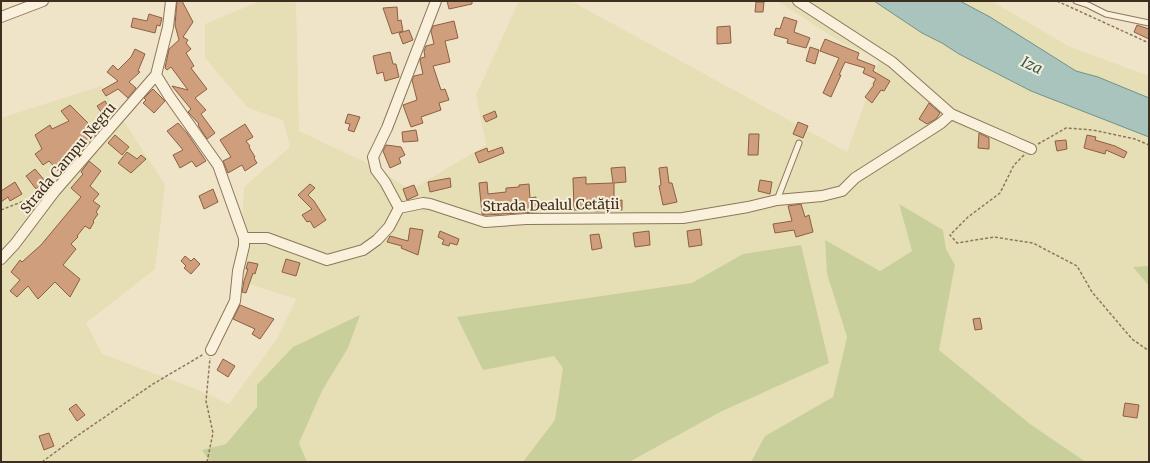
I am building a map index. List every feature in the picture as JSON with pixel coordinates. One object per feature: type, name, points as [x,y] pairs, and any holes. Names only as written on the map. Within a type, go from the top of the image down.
[{"type":"street","points":[[1,17],[43,1]]},
{"type":"street","name":"Strada Campu Negru","points":[[1,259],[15,244],[55,191],[156,75],[168,27],[171,1]]},
{"type":"street","points":[[244,238],[267,238],[328,260],[363,250],[378,240],[389,226],[398,208],[385,182],[376,170],[373,157],[387,128],[436,1]]},
{"type":"street","points":[[798,1],[892,62],[950,114],[1031,149]]},
{"type":"street","points":[[156,75],[169,96],[218,165],[244,238],[244,246],[238,271],[235,301],[211,350]]},
{"type":"street","name":"Strada Dealul Cetății","points":[[398,208],[423,203],[430,204],[485,222],[526,219],[683,218],[748,207],[777,200],[822,196],[842,192],[855,178],[932,129],[950,114]]},
{"type":"lane","points":[[1076,1],[1106,14],[1149,23]]},
{"type":"lane","points":[[777,200],[799,143]]},
{"type":"path","points":[[1057,1],[1149,43]]},
{"type":"path","points":[[1149,145],[1135,139],[1093,130],[1066,128],[1031,149],[1014,165],[1000,193],[968,217],[950,235],[957,243],[994,237],[1033,243],[1077,266],[1092,292],[1132,339],[1149,351]]},
{"type":"path","points":[[1,210],[25,200],[55,191]]},
{"type":"path","points":[[42,462],[153,384],[211,350]]},
{"type":"path","points":[[206,462],[213,433],[206,401],[211,350]]},
{"type":"shaded area","points":[[260,1],[296,3],[299,131],[363,161],[411,190],[486,145],[476,95],[519,1],[571,1],[847,152],[880,59],[844,44],[777,1],[992,1],[1068,46],[1149,76],[1149,266],[1134,267],[1149,286],[1149,462],[1086,462],[1030,424],[939,350],[955,265],[946,249],[943,230],[899,205],[912,251],[879,271],[825,240],[827,274],[847,337],[833,397],[765,436],[751,462],[307,462],[299,443],[322,391],[348,348],[360,315],[257,385],[257,407],[226,444],[202,450],[210,462],[1,462],[1,118],[101,86],[165,185],[155,269],[86,323],[102,354],[193,388],[229,404],[277,339],[296,299],[239,281],[244,187],[290,147],[283,120],[248,108],[205,58],[205,24]]},
{"type":"green space","points":[[899,204],[943,230],[946,249],[955,265],[939,350],[1030,424],[1086,462],[751,462],[765,436],[833,397],[847,337],[827,274],[825,240],[880,271],[912,251]]},
{"type":"green space","points":[[801,245],[829,363],[722,411],[629,462],[523,462],[555,420],[563,368],[554,356],[483,370],[457,317],[692,283],[743,254]]},
{"type":"green space","points":[[1149,266],[1149,286],[1133,267]]},
{"type":"green space","points":[[360,315],[348,348],[322,391],[299,443],[307,462],[210,462],[202,450],[226,444],[257,407],[257,385],[293,347]]},
{"type":"water","name":"Iza","points":[[874,1],[960,1],[990,17],[1076,71],[1098,77],[1149,98],[1149,137],[1031,91],[922,33]]},
{"type":"building","points":[[177,1],[182,1],[193,22],[183,37],[188,40],[186,43],[191,49],[186,53],[194,66],[191,68],[207,89],[195,98],[206,110],[201,114],[215,133],[207,139],[198,125],[199,124],[188,112],[191,109],[172,86],[188,90],[171,67],[167,70],[165,68],[169,49],[179,40],[175,25]]},
{"type":"building","points":[[447,1],[472,1],[472,4],[449,9]]},
{"type":"building","points":[[756,2],[764,2],[763,12],[755,12]]},
{"type":"building","points":[[397,7],[398,21],[401,20],[403,31],[392,34],[383,8]]},
{"type":"building","points":[[149,14],[162,18],[160,26],[157,25],[155,33],[131,27],[133,18],[147,21]]},
{"type":"building","points":[[784,17],[797,21],[794,32],[810,38],[806,48],[787,43],[788,39],[774,35],[776,28],[780,29]]},
{"type":"building","points":[[454,21],[458,38],[445,41],[450,62],[433,66],[441,90],[445,89],[449,100],[439,103],[441,110],[421,117],[423,123],[411,127],[403,105],[417,100],[412,80],[414,76],[423,74],[420,61],[421,58],[425,57],[424,51],[426,46],[434,44],[431,31],[433,26]]},
{"type":"building","points":[[1137,25],[1149,29],[1149,39],[1134,32]]},
{"type":"building","points":[[730,26],[731,43],[717,44],[717,27]]},
{"type":"building","points":[[409,30],[413,40],[403,44],[399,33]]},
{"type":"building","points":[[825,39],[859,53],[857,59],[875,66],[873,71],[890,81],[884,91],[881,90],[872,103],[865,97],[874,85],[873,84],[876,79],[863,73],[865,68],[845,62],[831,97],[823,93],[839,58],[820,51]]},
{"type":"building","points":[[810,47],[819,50],[815,64],[806,61]]},
{"type":"building","points":[[135,49],[145,54],[138,71],[140,72],[129,82],[136,88],[128,98],[118,89],[106,96],[102,90],[118,81],[107,72],[113,65],[118,70],[131,57]]},
{"type":"building","points":[[390,52],[393,64],[396,64],[399,77],[385,81],[383,72],[377,74],[373,56]]},
{"type":"building","points":[[153,89],[165,101],[154,113],[143,103],[146,100],[144,98]]},
{"type":"building","points":[[105,101],[113,113],[105,118],[97,106]]},
{"type":"building","points":[[929,103],[940,113],[936,119],[927,124],[919,119]]},
{"type":"building","points":[[70,105],[91,126],[99,119],[104,125],[68,163],[67,162],[58,171],[49,161],[43,165],[35,154],[42,149],[35,135],[50,125],[52,129],[69,121],[61,111]]},
{"type":"building","points":[[495,111],[497,117],[486,122],[483,116]]},
{"type":"building","points":[[348,114],[360,117],[354,132],[348,130],[350,124],[345,123]]},
{"type":"building","points":[[798,122],[808,126],[803,138],[793,134]]},
{"type":"building","points":[[178,123],[187,133],[206,161],[196,167],[192,161],[180,168],[173,155],[183,150],[167,131]]},
{"type":"building","points":[[245,124],[253,137],[246,141],[250,146],[249,147],[257,163],[245,171],[242,165],[228,173],[223,161],[231,157],[220,140]]},
{"type":"building","points":[[416,130],[418,141],[403,142],[402,132]]},
{"type":"building","points":[[979,133],[989,138],[989,149],[978,148]]},
{"type":"building","points":[[749,134],[759,134],[758,155],[748,155]]},
{"type":"building","points":[[115,135],[129,147],[122,155],[108,143]]},
{"type":"building","points":[[1087,135],[1096,137],[1095,140],[1115,146],[1127,152],[1124,158],[1106,150],[1105,154],[1084,148]]},
{"type":"building","points":[[1066,140],[1067,149],[1057,151],[1055,141]]},
{"type":"building","points":[[386,145],[401,147],[405,155],[399,158],[401,163],[390,168],[383,151]]},
{"type":"building","points":[[502,147],[504,153],[479,163],[475,153],[487,148],[488,152]]},
{"type":"building","points":[[127,152],[137,159],[141,155],[146,159],[131,173],[118,163]]},
{"type":"building","points":[[89,161],[101,171],[90,186],[99,194],[93,201],[100,206],[96,212],[98,214],[90,229],[85,226],[77,236],[78,237],[71,244],[76,249],[63,265],[80,279],[70,297],[55,282],[38,299],[28,286],[17,297],[10,291],[20,280],[11,272],[20,260],[22,262],[41,245],[81,197],[71,188],[83,174],[81,172]]},
{"type":"building","points":[[625,167],[626,182],[614,183],[614,201],[622,200],[622,210],[574,210],[573,178],[586,177],[586,184],[613,183],[611,168]]},
{"type":"building","points":[[667,167],[669,183],[672,183],[677,202],[663,205],[659,186],[661,185],[659,168]]},
{"type":"building","points":[[35,169],[45,181],[36,189],[26,176]]},
{"type":"building","points":[[450,178],[451,187],[430,192],[428,182]]},
{"type":"building","points":[[760,180],[772,182],[770,194],[758,191]]},
{"type":"building","points":[[15,182],[22,194],[10,201],[8,197],[1,202],[1,191]]},
{"type":"building","points":[[487,182],[488,194],[506,192],[506,188],[519,187],[519,185],[529,184],[530,198],[536,197],[537,212],[482,214],[479,183]]},
{"type":"building","points":[[310,184],[315,188],[308,195],[314,201],[326,220],[314,228],[310,221],[307,222],[302,215],[312,209],[298,195]]},
{"type":"building","points":[[414,185],[418,195],[407,200],[403,189]]},
{"type":"building","points":[[213,189],[218,202],[204,209],[199,196]]},
{"type":"building","points":[[801,204],[805,217],[809,215],[813,232],[796,237],[794,230],[775,233],[773,224],[792,221],[788,206]]},
{"type":"building","points":[[410,228],[423,230],[418,255],[401,248],[402,246],[387,242],[390,236],[408,241]]},
{"type":"building","points":[[700,229],[702,245],[689,247],[687,231]]},
{"type":"building","points":[[440,231],[459,239],[457,245],[450,243],[449,246],[442,244],[444,240],[438,237]]},
{"type":"building","points":[[649,231],[650,245],[635,247],[633,233]]},
{"type":"building","points":[[599,234],[602,248],[592,250],[590,235]]},
{"type":"building","points":[[185,256],[191,261],[194,258],[200,264],[191,274],[184,268],[186,266],[181,261]]},
{"type":"building","points":[[286,259],[300,263],[296,276],[282,272]]},
{"type":"building","points":[[248,262],[258,264],[246,293],[242,292],[248,269],[246,269]]},
{"type":"building","points":[[240,305],[274,319],[260,339],[252,334],[255,329],[233,319]]},
{"type":"building","points":[[980,318],[982,329],[975,330],[973,319]]},
{"type":"building","points":[[223,359],[235,366],[228,377],[217,370]]},
{"type":"building","points":[[1125,403],[1139,405],[1137,418],[1123,416]]},
{"type":"building","points":[[76,404],[85,415],[77,421],[69,409]]},
{"type":"building","points":[[49,433],[54,446],[44,450],[39,436]]}]
